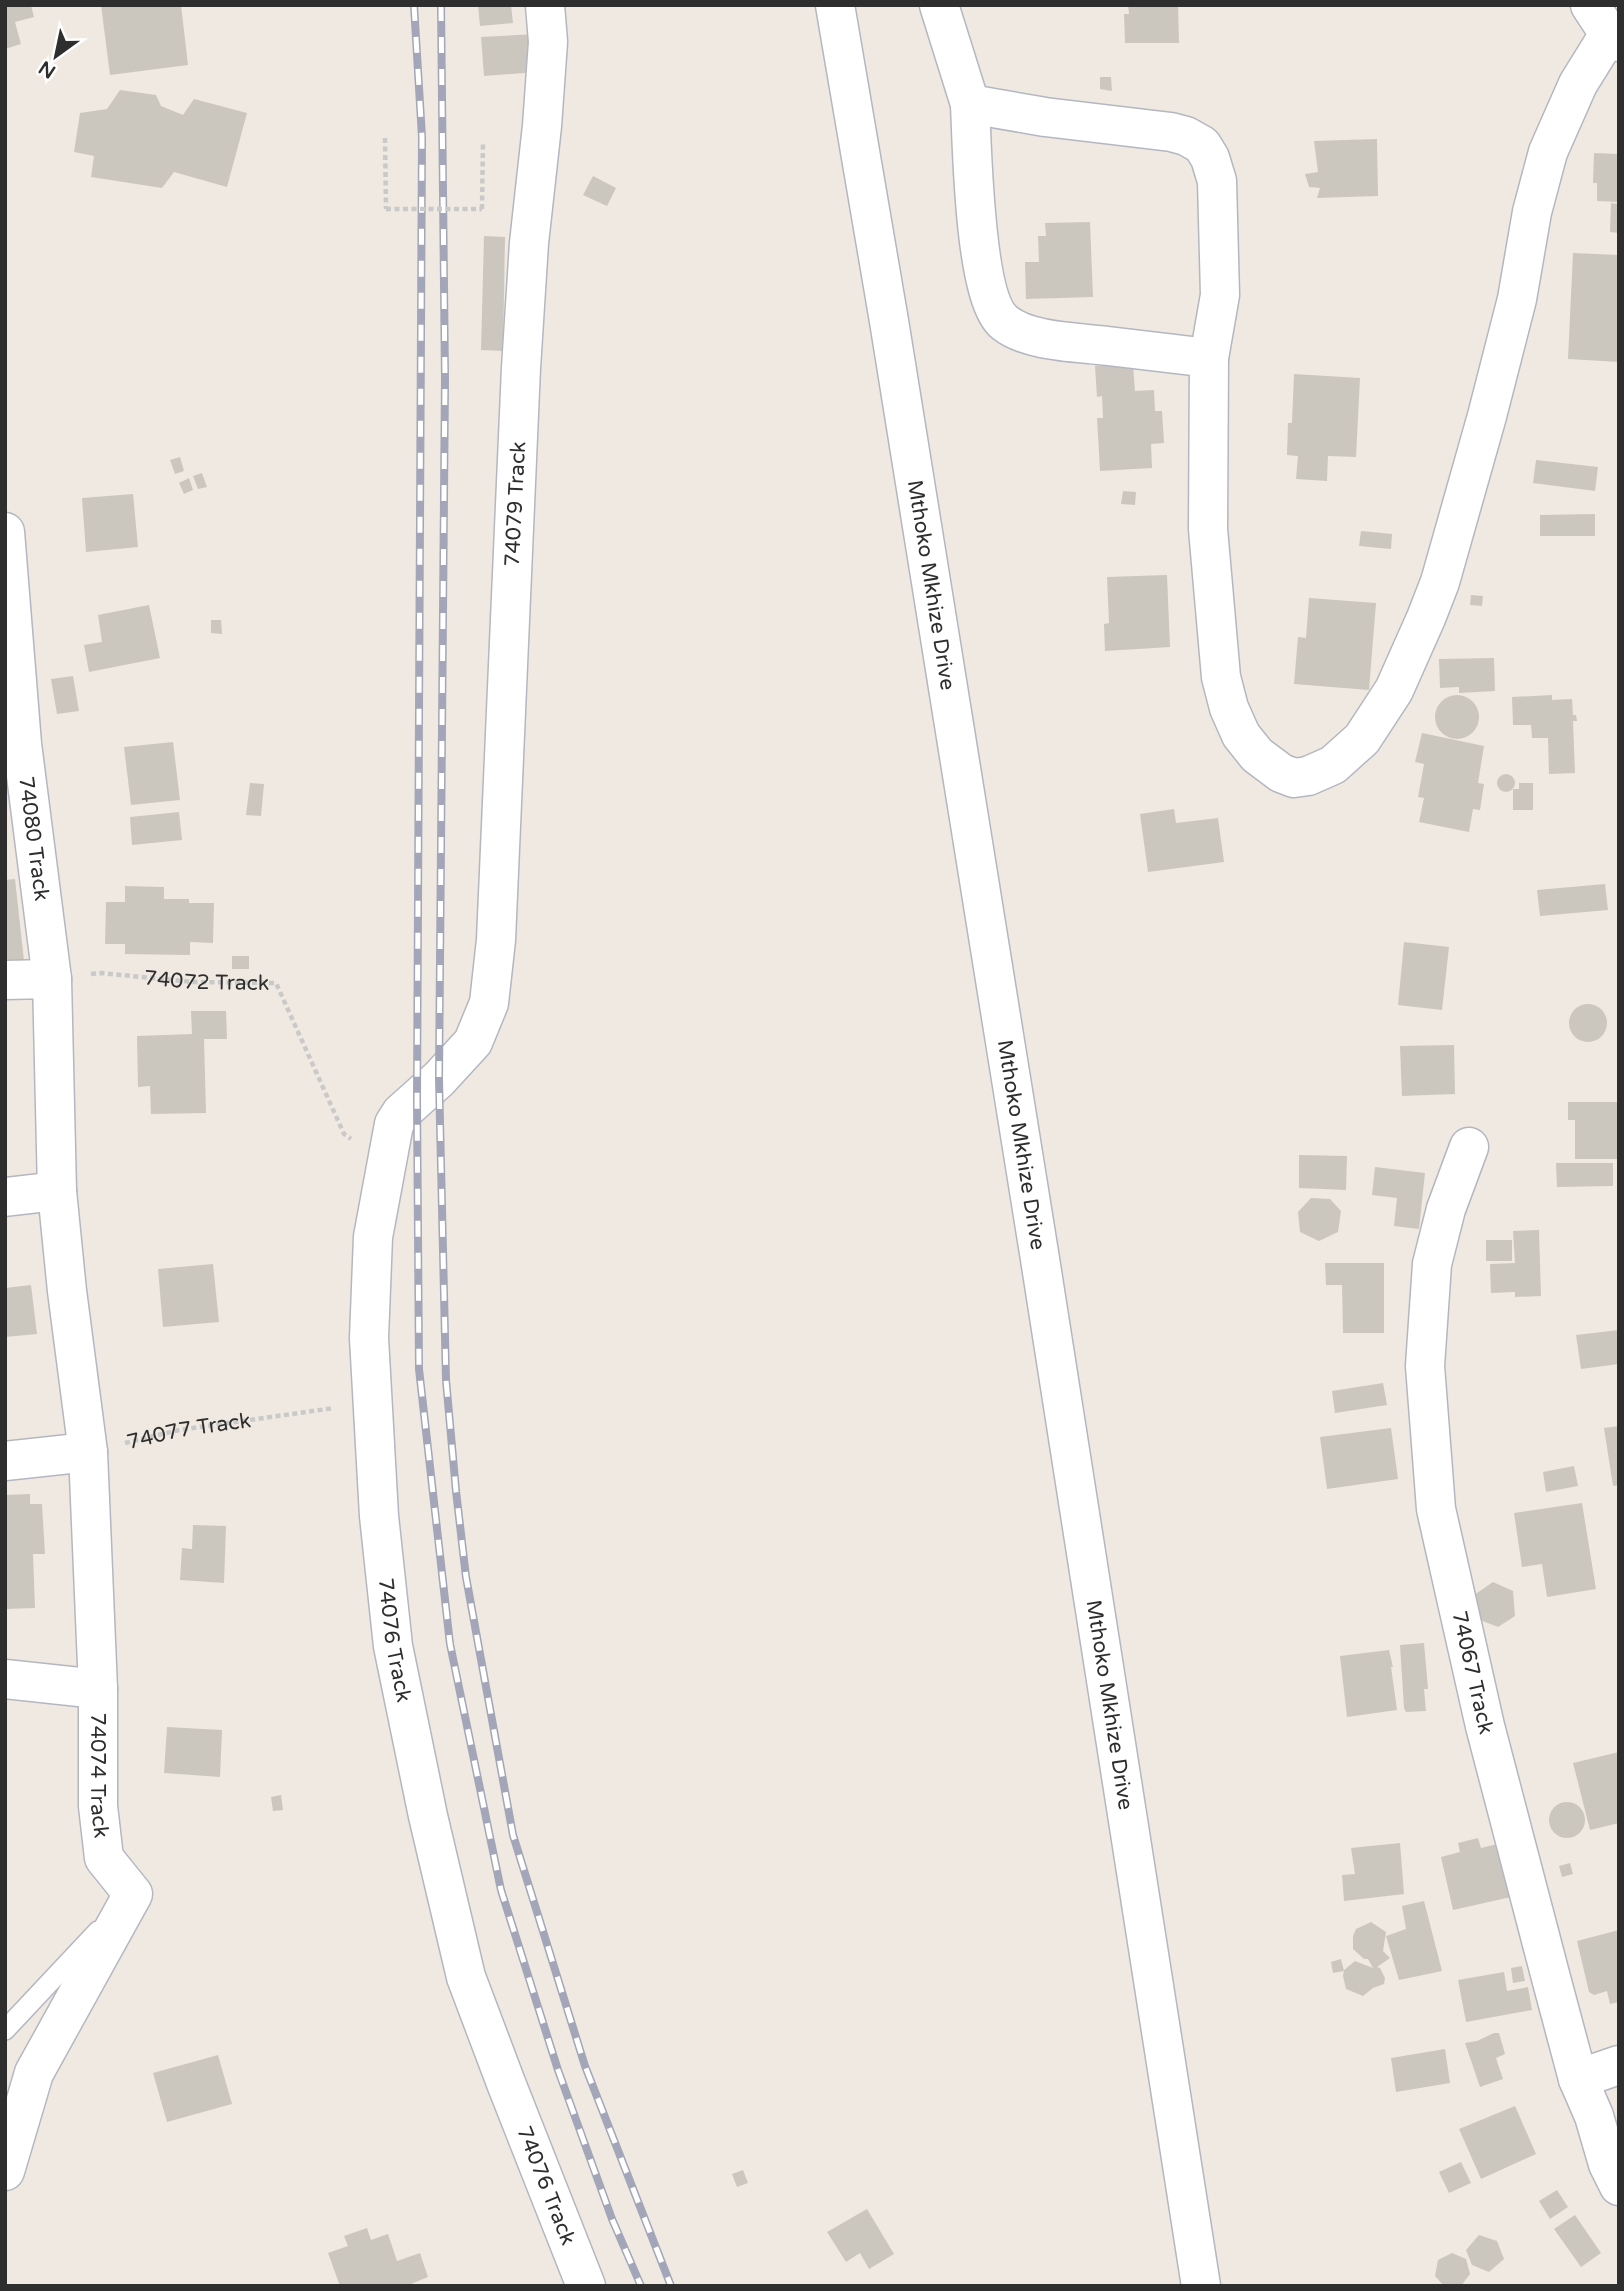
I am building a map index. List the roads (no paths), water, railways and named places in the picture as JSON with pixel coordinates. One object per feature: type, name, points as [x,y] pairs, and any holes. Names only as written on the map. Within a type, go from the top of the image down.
[{"type":"street","name":"74079 Track","points":[[489,1003],[496,940],[521,368],[529,243],[548,42],[545,5]]},
{"type":"street","name":"Mthoko Mkhize Drive","points":[[835,5],[1031,1203],[1201,2286]]},
{"type":"street","points":[[939,5],[970,104],[978,233],[990,298],[1002,322],[1021,332],[1054,340],[1209,358]]},
{"type":"street","points":[[970,104],[1091,124],[1171,132],[1202,145],[1210,158],[1217,181],[1220,295],[1209,358],[1208,528],[1221,677],[1229,708],[1241,734],[1257,755],[1281,773],[1294,778],[1308,776],[1333,765],[1362,739],[1394,690],[1431,606],[1487,416],[1517,299],[1532,212],[1548,152],[1606,27]]},
{"type":"street","name":"74080 Track","points":[[5,532],[22,744],[52,979],[57,1191],[66,1291],[88,1452]]},
{"type":"street","points":[[5,980],[52,979]]},
{"type":"street","name":"74076 Track","points":[[489,1003],[473,1042],[439,1079],[401,1113],[394,1124],[373,1237],[369,1338],[379,1516],[393,1646],[428,1816],[463,1964],[506,2083],[586,2286]]},
{"type":"street","name":"74067 Track","points":[[1469,1147],[1446,1209],[1432,1264],[1425,1366],[1436,1509],[1489,1739],[1578,2079],[1594,2116],[1608,2164],[1619,2186]]},
{"type":"street","points":[[5,1197],[57,1191]]},
{"type":"street","points":[[5,1461],[88,1452]]},
{"type":"street","name":"74074 Track","points":[[88,1452],[97,1689],[97,1793],[104,1858],[133,1894]]},
{"type":"street","points":[[5,1679],[97,1689]]},
{"type":"street","points":[[5,2171],[34,2073],[133,1894]]},
{"type":"street","points":[[1578,2079],[1619,2065]]},
{"type":"lane","points":[[5,2031],[133,1894]]},
{"type":"railway","points":[[414,5],[422,137],[417,1099],[419,1369],[450,1644],[501,1890],[558,2070],[612,2219],[641,2286]]},
{"type":"railway","points":[[441,5],[445,379],[439,1079],[446,1380],[456,1491],[466,1577],[513,1835],[585,2066],[671,2286]]}]
